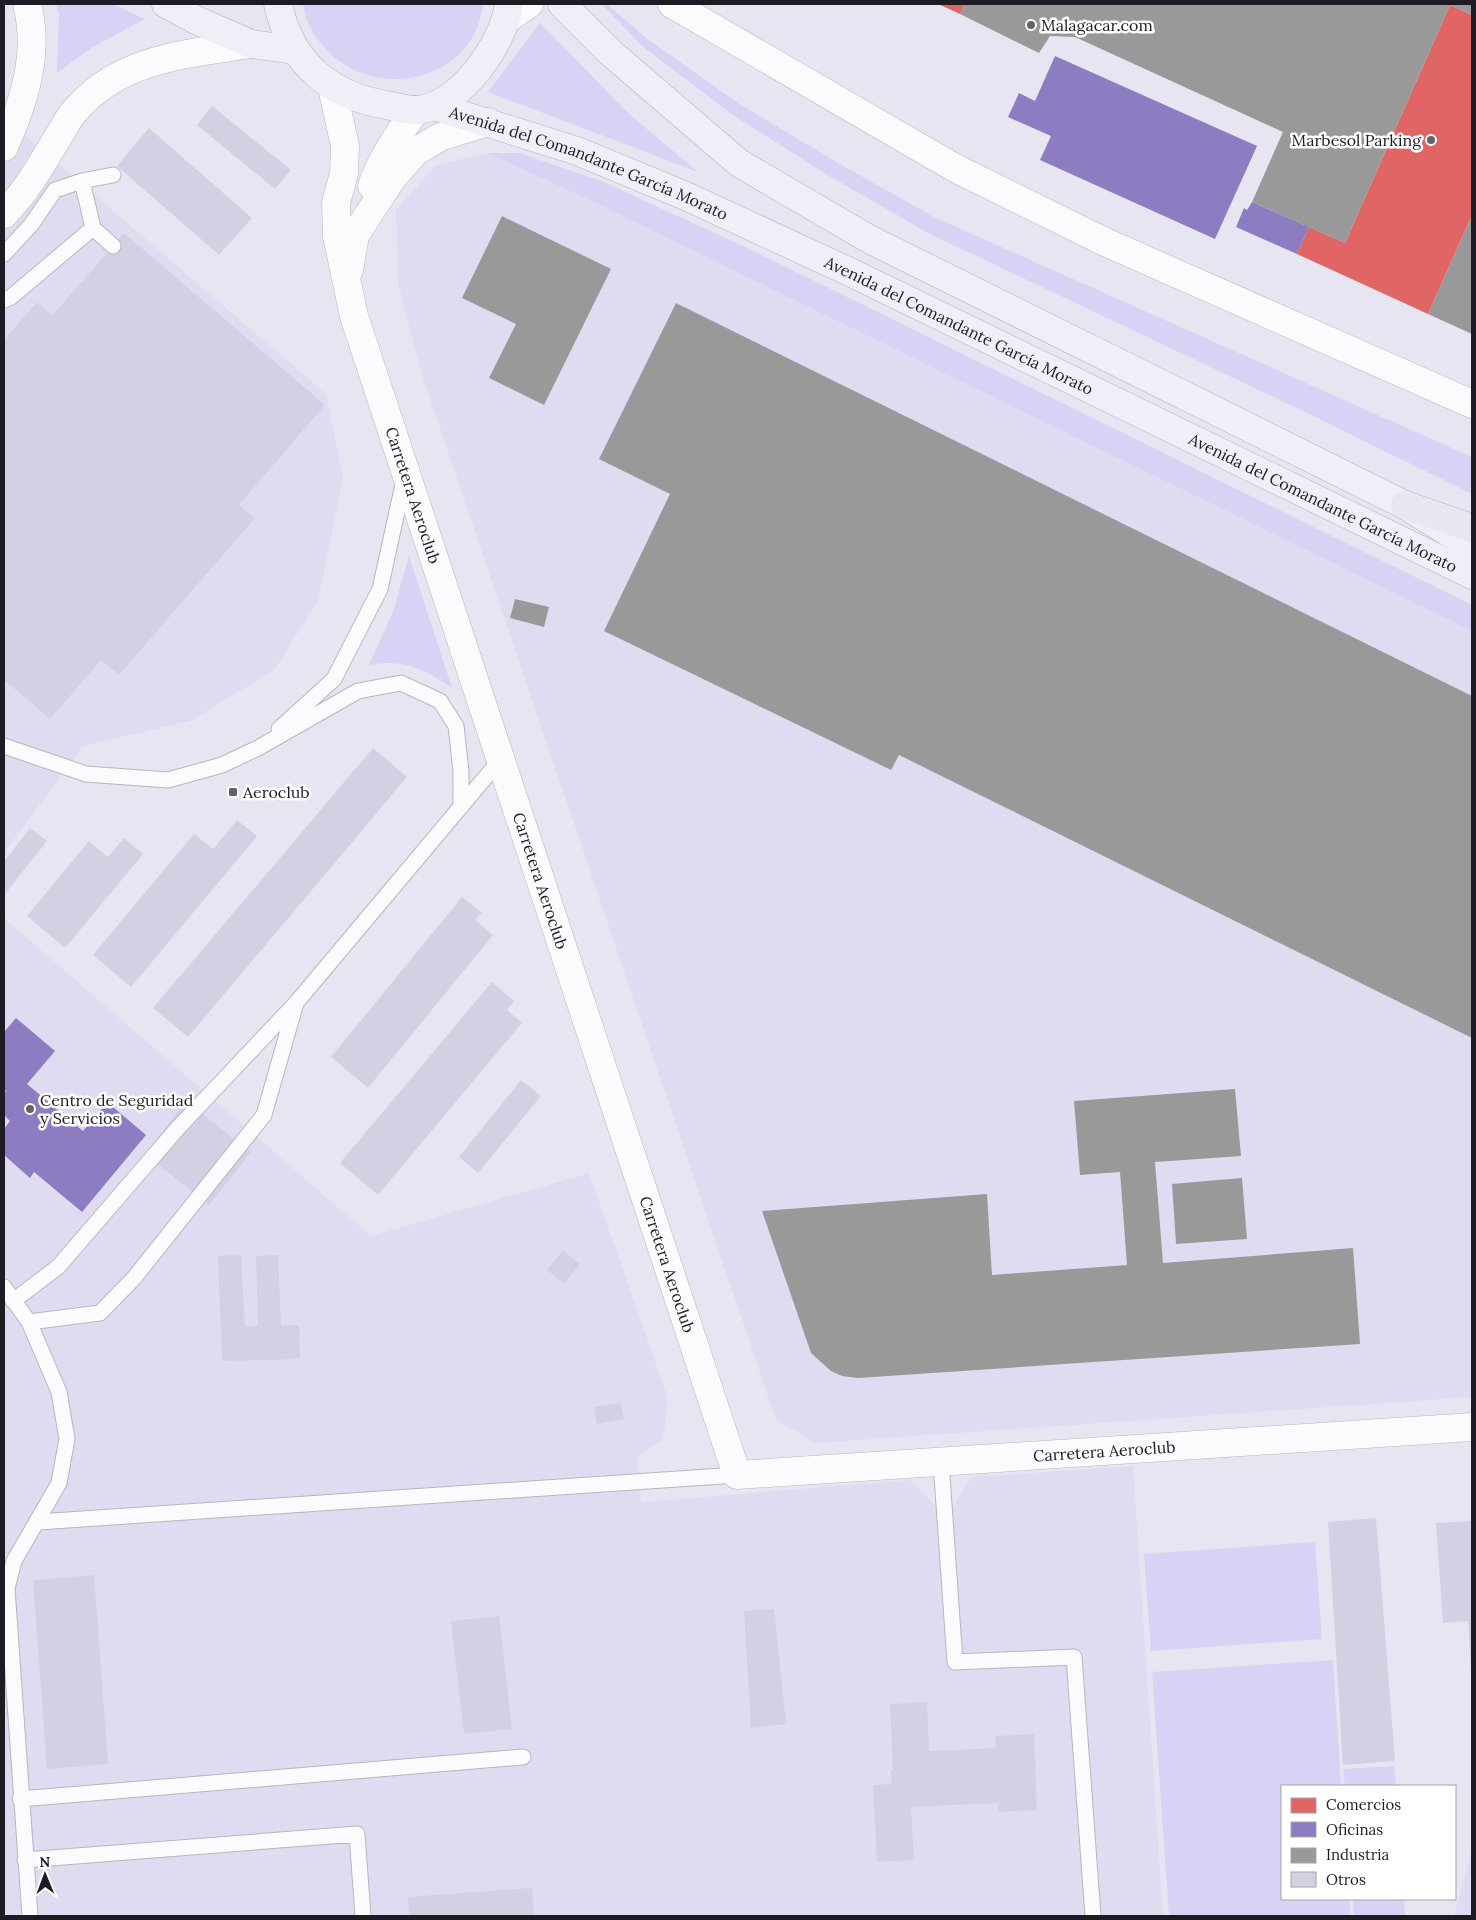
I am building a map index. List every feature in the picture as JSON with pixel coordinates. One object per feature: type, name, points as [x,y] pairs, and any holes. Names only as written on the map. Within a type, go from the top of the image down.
[{"type":"highway","points":[[1405,505],[1472,528]]},
{"type":"main road","points":[[166,4],[196,20],[251,44],[294,50]]},
{"type":"main road","name":"Avenida del Comandante García Morato","points":[[278,4],[294,50],[309,69],[332,87],[374,103],[425,108],[488,122],[576,151],[688,197],[854,274],[1472,575]]},
{"type":"main road","name":"Avenida del Comandante García Morato","points":[[562,4],[611,54],[747,168],[869,239],[1405,505],[1472,547]]},
{"type":"main road","points":[[425,108],[466,83],[490,56],[508,11]]},
{"type":"street","points":[[4,147],[20,112],[31,68],[30,16],[27,4]]},
{"type":"street","points":[[508,11],[529,4]]},
{"type":"street","points":[[672,4],[955,168],[1105,242],[1472,404]]},
{"type":"street","points":[[4,214],[44,162],[73,113],[98,90],[134,67],[175,55],[251,44]]},
{"type":"street","name":"Carretera Aeroclub","points":[[332,87],[345,146],[344,173],[336,203],[336,228],[354,316],[737,1475],[1472,1427]]},
{"type":"street","name":"Carretera Aeroclub","points":[[347,284],[355,235],[376,174],[403,127],[425,108]]},
{"type":"street","name":"Carretera Aeroclub","points":[[355,235],[393,177],[415,152],[440,137],[488,122]]},
{"type":"lane","points":[[4,254],[31,225],[56,190],[82,181],[112,175]]},
{"type":"lane","points":[[82,181],[93,228],[113,246]]},
{"type":"lane","points":[[4,300],[11,297],[93,228]]},
{"type":"lane","points":[[258,748],[334,679],[380,589],[405,475]]},
{"type":"lane","points":[[4,746],[86,774],[168,780],[222,765],[258,748],[358,691],[400,683],[440,701],[456,726],[461,771],[461,807]]},
{"type":"lane","points":[[13,1301],[58,1267],[177,1129],[296,1003],[500,760]]},
{"type":"lane","points":[[30,1322],[100,1312],[134,1278],[264,1115],[296,1003]]},
{"type":"lane","points":[[4,1287],[30,1322],[59,1392],[68,1440],[59,1483],[14,1561],[6,1588],[30,1916]]},
{"type":"lane","points":[[941,1462],[955,1662],[1074,1657],[1093,1916]]},
{"type":"lane","name":"Carretera Aeroclub","points":[[38,1522],[737,1475]]},
{"type":"lane","points":[[20,1799],[523,1757]]},
{"type":"lane","points":[[25,1860],[357,1834],[363,1916]]},
{"type":"shaded area","points":[[56,4],[113,4],[145,19],[91,48],[57,73],[59,14]]},
{"type":"shaded area","points":[[303,4],[483,4],[476,31],[462,52],[442,67],[419,76],[394,79],[369,75],[345,65],[316,38],[308,22]]},
{"type":"shaded area","points":[[602,4],[607,4],[646,38],[738,103],[838,163],[934,217],[1472,457],[1472,494],[1303,411],[930,234],[829,176],[730,113],[641,45]]},
{"type":"shaded area","points":[[540,23],[628,113],[698,172],[488,92]]},
{"type":"shaded area","points":[[4,117],[326,394],[343,478],[318,601],[274,670],[190,721],[83,746],[4,853]]},
{"type":"shaded area","points":[[488,153],[600,205],[1472,631],[1472,1397],[816,1443],[776,1420],[421,372],[398,283],[396,210],[436,165]]},
{"type":"shaded area","points":[[488,153],[520,153],[606,183],[758,253],[1472,605],[1472,631],[600,205]]},
{"type":"shaded area","points":[[409,556],[452,688],[432,675],[403,664],[381,663],[369,665],[393,612]]},
{"type":"shaded area","points":[[4,918],[371,1236],[589,1173],[668,1398],[663,1440],[637,1457],[641,1502],[910,1480],[935,1505],[955,1504],[972,1477],[1133,1466],[1163,1916],[4,1916]]},
{"type":"shaded area","points":[[1315,1542],[1322,1639],[1151,1651],[1144,1554]]},
{"type":"shaded area","points":[[1333,1660],[1341,1785],[1281,1785],[1281,1900],[1349,1900],[1351,1916],[1169,1916],[1152,1672]]},
{"type":"shaded area","points":[[1394,1766],[1396,1785],[1345,1785],[1343,1769]]},
{"type":"shaded area","points":[[1472,1851],[1472,1916],[1454,1916]]},
{"type":"shaded area","points":[[1353,1900],[1404,1900],[1405,1916],[1354,1916]]},
{"type":"building: Comercios","points":[[938,4],[965,4],[960,14]]},
{"type":"building: Comercios","name":"Marbesol Parking","points":[[1450,5],[1472,15],[1472,215],[1428,314],[1297,254],[1309,227],[1345,243]]},
{"type":"building: Oficinas","points":[[1055,56],[1257,146],[1215,239],[1040,160],[1051,136],[1008,117],[1019,93],[1035,101]]},
{"type":"building: Oficinas","points":[[1252,202],[1309,227],[1297,254],[1236,227],[1244,208],[1247,210]]},
{"type":"building: Oficinas","name":"Centro de Seguridad y Servicios","points":[[16,1018],[55,1051],[27,1084],[83,1131],[107,1102],[146,1135],[82,1212],[34,1172],[30,1178],[4,1155],[4,1129],[10,1121],[4,1115],[4,1093],[6,1091],[4,1089],[4,1032]]},
{"type":"building: Industria","points":[[965,4],[1472,4],[1472,15],[1450,5],[1345,243],[1252,202],[1283,132],[1075,37],[1050,36],[1039,53],[960,14]]},
{"type":"building: Industria","points":[[1472,215],[1472,334],[1428,314]]},
{"type":"building: Industria","points":[[502,216],[611,269],[544,405],[489,378],[516,324],[462,298]]},
{"type":"building: Industria","points":[[676,303],[1472,696],[1472,1038],[899,755],[891,770],[604,631],[670,494],[599,459]]},
{"type":"building: Industria","points":[[515,599],[549,607],[544,627],[510,618]]},
{"type":"building: Industria","points":[[1235,1089],[1241,1156],[1155,1162],[1163,1263],[1353,1248],[1360,1344],[858,1378],[842,1376],[831,1371],[811,1353],[762,1211],[987,1194],[992,1275],[1127,1265],[1120,1172],[1080,1175],[1074,1101]]},
{"type":"building: Industria","points":[[1242,1178],[1247,1239],[1176,1244],[1172,1184]]},
{"type":"building: Otros","points":[[212,106],[291,170],[275,189],[197,125]]},
{"type":"building: Otros","points":[[149,128],[252,218],[219,255],[117,166]]},
{"type":"building: Otros","points":[[124,233],[325,405],[239,505],[255,518],[119,675],[101,660],[50,719],[4,680],[4,340],[37,302],[53,315]]},
{"type":"building: Otros","points":[[373,748],[407,777],[188,1037],[153,1008]]},
{"type":"building: Otros","points":[[237,820],[257,836],[131,987],[93,955],[194,834],[213,849]]},
{"type":"building: Otros","points":[[30,828],[47,841],[4,895],[4,862]]},
{"type":"building: Otros","points":[[124,838],[143,854],[65,948],[27,916],[89,841],[108,857]]},
{"type":"building: Otros","points":[[462,897],[482,913],[475,920],[493,935],[368,1088],[331,1057]]},
{"type":"building: Otros","points":[[492,982],[514,1001],[507,1010],[522,1023],[378,1195],[340,1163]]},
{"type":"building: Otros","points":[[521,1080],[541,1096],[478,1173],[459,1157]]},
{"type":"building: Otros","points":[[186,1101],[251,1152],[209,1205],[145,1154]]},
{"type":"building: Otros","points":[[563,1250],[580,1264],[564,1284],[547,1270]]},
{"type":"building: Otros","points":[[241,1255],[245,1327],[258,1326],[256,1256],[278,1255],[281,1325],[299,1325],[300,1359],[222,1361],[218,1256]]},
{"type":"building: Otros","points":[[621,1403],[624,1419],[597,1424],[594,1407]]},
{"type":"building: Otros","points":[[1376,1518],[1395,1761],[1343,1765],[1328,1522]]},
{"type":"building: Otros","points":[[1472,1521],[1471,1668],[1468,1621],[1443,1623],[1436,1523]]},
{"type":"building: Otros","points":[[94,1575],[108,1764],[47,1769],[33,1580]]},
{"type":"building: Otros","points":[[774,1609],[786,1724],[751,1728],[744,1611]]},
{"type":"building: Otros","points":[[499,1616],[512,1729],[464,1734],[451,1621]]},
{"type":"building: Otros","points":[[927,1702],[929,1751],[996,1748],[995,1736],[1034,1734],[1037,1810],[999,1812],[998,1803],[911,1807],[914,1860],[877,1862],[873,1785],[892,1784],[890,1704]]},
{"type":"building: Otros","points":[[532,1888],[534,1916],[409,1916],[408,1897]]},
{"type":"place","name":"Malagacar.com","points":[[1031,25]]},
{"type":"place","name":"Marbesol Parking","points":[[1431,140]]},
{"type":"place","name":"Aeroclub","points":[[233,792]]},
{"type":"place","name":"Centro de Seguridad y Servicios","points":[[30,1109]]}]
